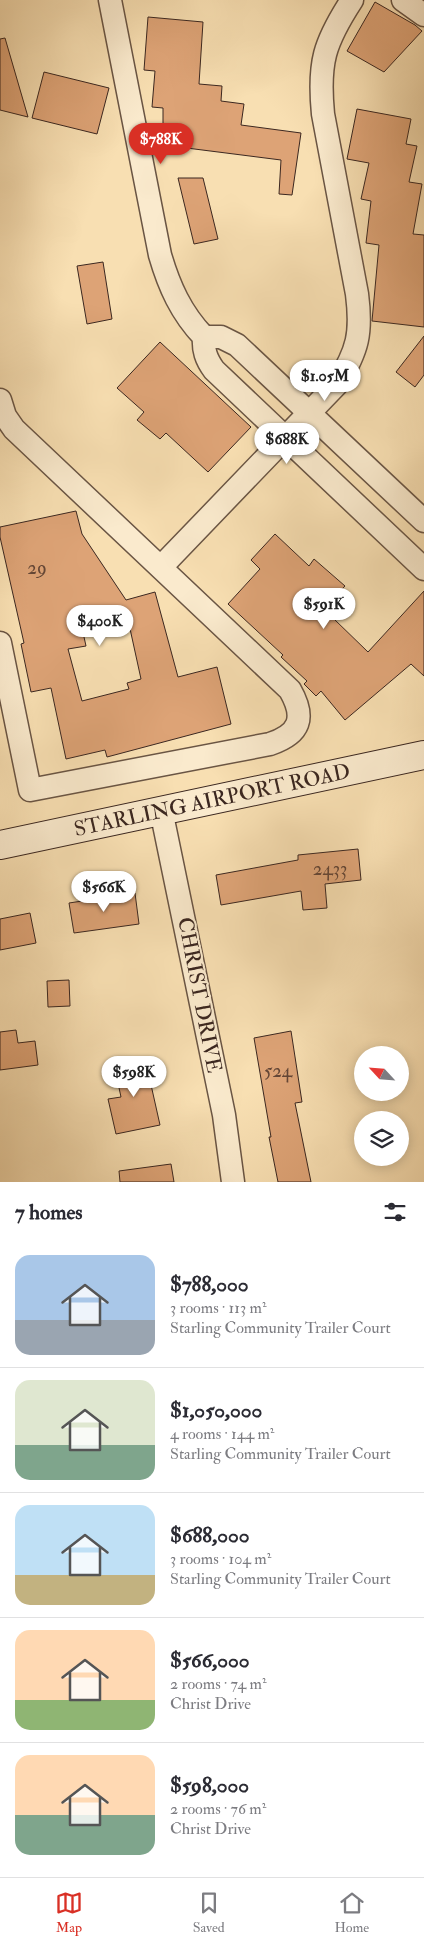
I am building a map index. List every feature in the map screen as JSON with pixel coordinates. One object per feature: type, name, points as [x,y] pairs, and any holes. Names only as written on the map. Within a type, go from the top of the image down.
[{"type":"street","points":[[110,0],[160,255],[167,278],[181,308],[204,337],[205,356],[214,370],[424,569]]},
{"type":"street","points":[[161,567],[309,413],[341,377],[350,362],[359,334],[360,317],[320,91],[323,57],[328,40],[352,0]]},
{"type":"street","points":[[403,0],[424,15]]},
{"type":"street","points":[[204,337],[221,337],[237,345],[424,521]]},
{"type":"street","points":[[0,400],[5,416],[14,430],[290,690],[296,701],[299,713],[297,725],[291,735],[258,747],[30,790],[0,643]]},
{"type":"street","name":"STARLING AIRPORT ROAD","points":[[0,844],[424,755]]},
{"type":"street","name":"CHRIST DRIVE","points":[[161,810],[224,1115],[233,1182]]},
{"type":"building","points":[[375,2],[422,31],[384,72],[347,51]]},
{"type":"building","points":[[148,17],[203,22],[199,84],[222,86],[221,101],[244,104],[241,125],[301,133],[292,195],[279,194],[281,160],[163,145],[163,108],[152,107],[155,71],[144,70]]},
{"type":"building","points":[[5,38],[28,117],[0,110],[0,39]]},
{"type":"building","points":[[44,72],[109,88],[97,134],[32,118]]},
{"type":"building","points":[[357,109],[411,119],[406,144],[417,146],[409,182],[422,184],[413,234],[424,235],[424,327],[372,321],[379,245],[366,243],[371,201],[361,199],[369,163],[347,159]]},
{"type":"building","points":[[178,178],[203,178],[218,239],[194,244]]},
{"type":"building","points":[[103,262],[112,319],[87,324],[77,266]]},
{"type":"building","points":[[424,336],[424,375],[415,387],[396,372]]},
{"type":"building","points":[[160,342],[251,427],[208,472],[166,433],[160,439],[137,420],[144,412],[117,388]]},
{"type":"building","points":[[76,511],[82,534],[126,600],[155,592],[178,677],[217,667],[231,724],[107,757],[105,750],[66,759],[51,688],[31,692],[21,644],[24,643],[0,537],[0,527]],"holes":[[[127,615],[141,679],[127,683],[129,689],[82,701],[68,649],[86,646],[82,628]]]},
{"type":"building","points":[[275,534],[309,566],[314,559],[345,586],[326,606],[336,616],[334,619],[368,652],[424,591],[424,676],[411,664],[345,720],[321,691],[316,696],[304,684],[307,681],[281,657],[283,655],[228,604],[260,569],[251,560]]},
{"type":"building","points":[[358,849],[361,880],[325,884],[327,908],[303,910],[301,891],[221,905],[216,875],[298,860],[298,855]]},
{"type":"building","points":[[135,893],[139,924],[74,933],[69,903]]},
{"type":"building","points":[[30,913],[36,943],[0,950],[0,919]]},
{"type":"building","points":[[69,980],[70,1006],[48,1007],[47,981]]},
{"type":"building","points":[[16,1030],[18,1043],[35,1041],[38,1065],[0,1070],[0,1032]]},
{"type":"building","points":[[291,1031],[302,1102],[295,1103],[311,1182],[278,1182],[254,1038]]},
{"type":"building","points":[[145,1058],[160,1125],[116,1134],[108,1099],[121,1097],[114,1065]]},
{"type":"building","points":[[171,1164],[174,1182],[120,1182],[119,1171]]}]
